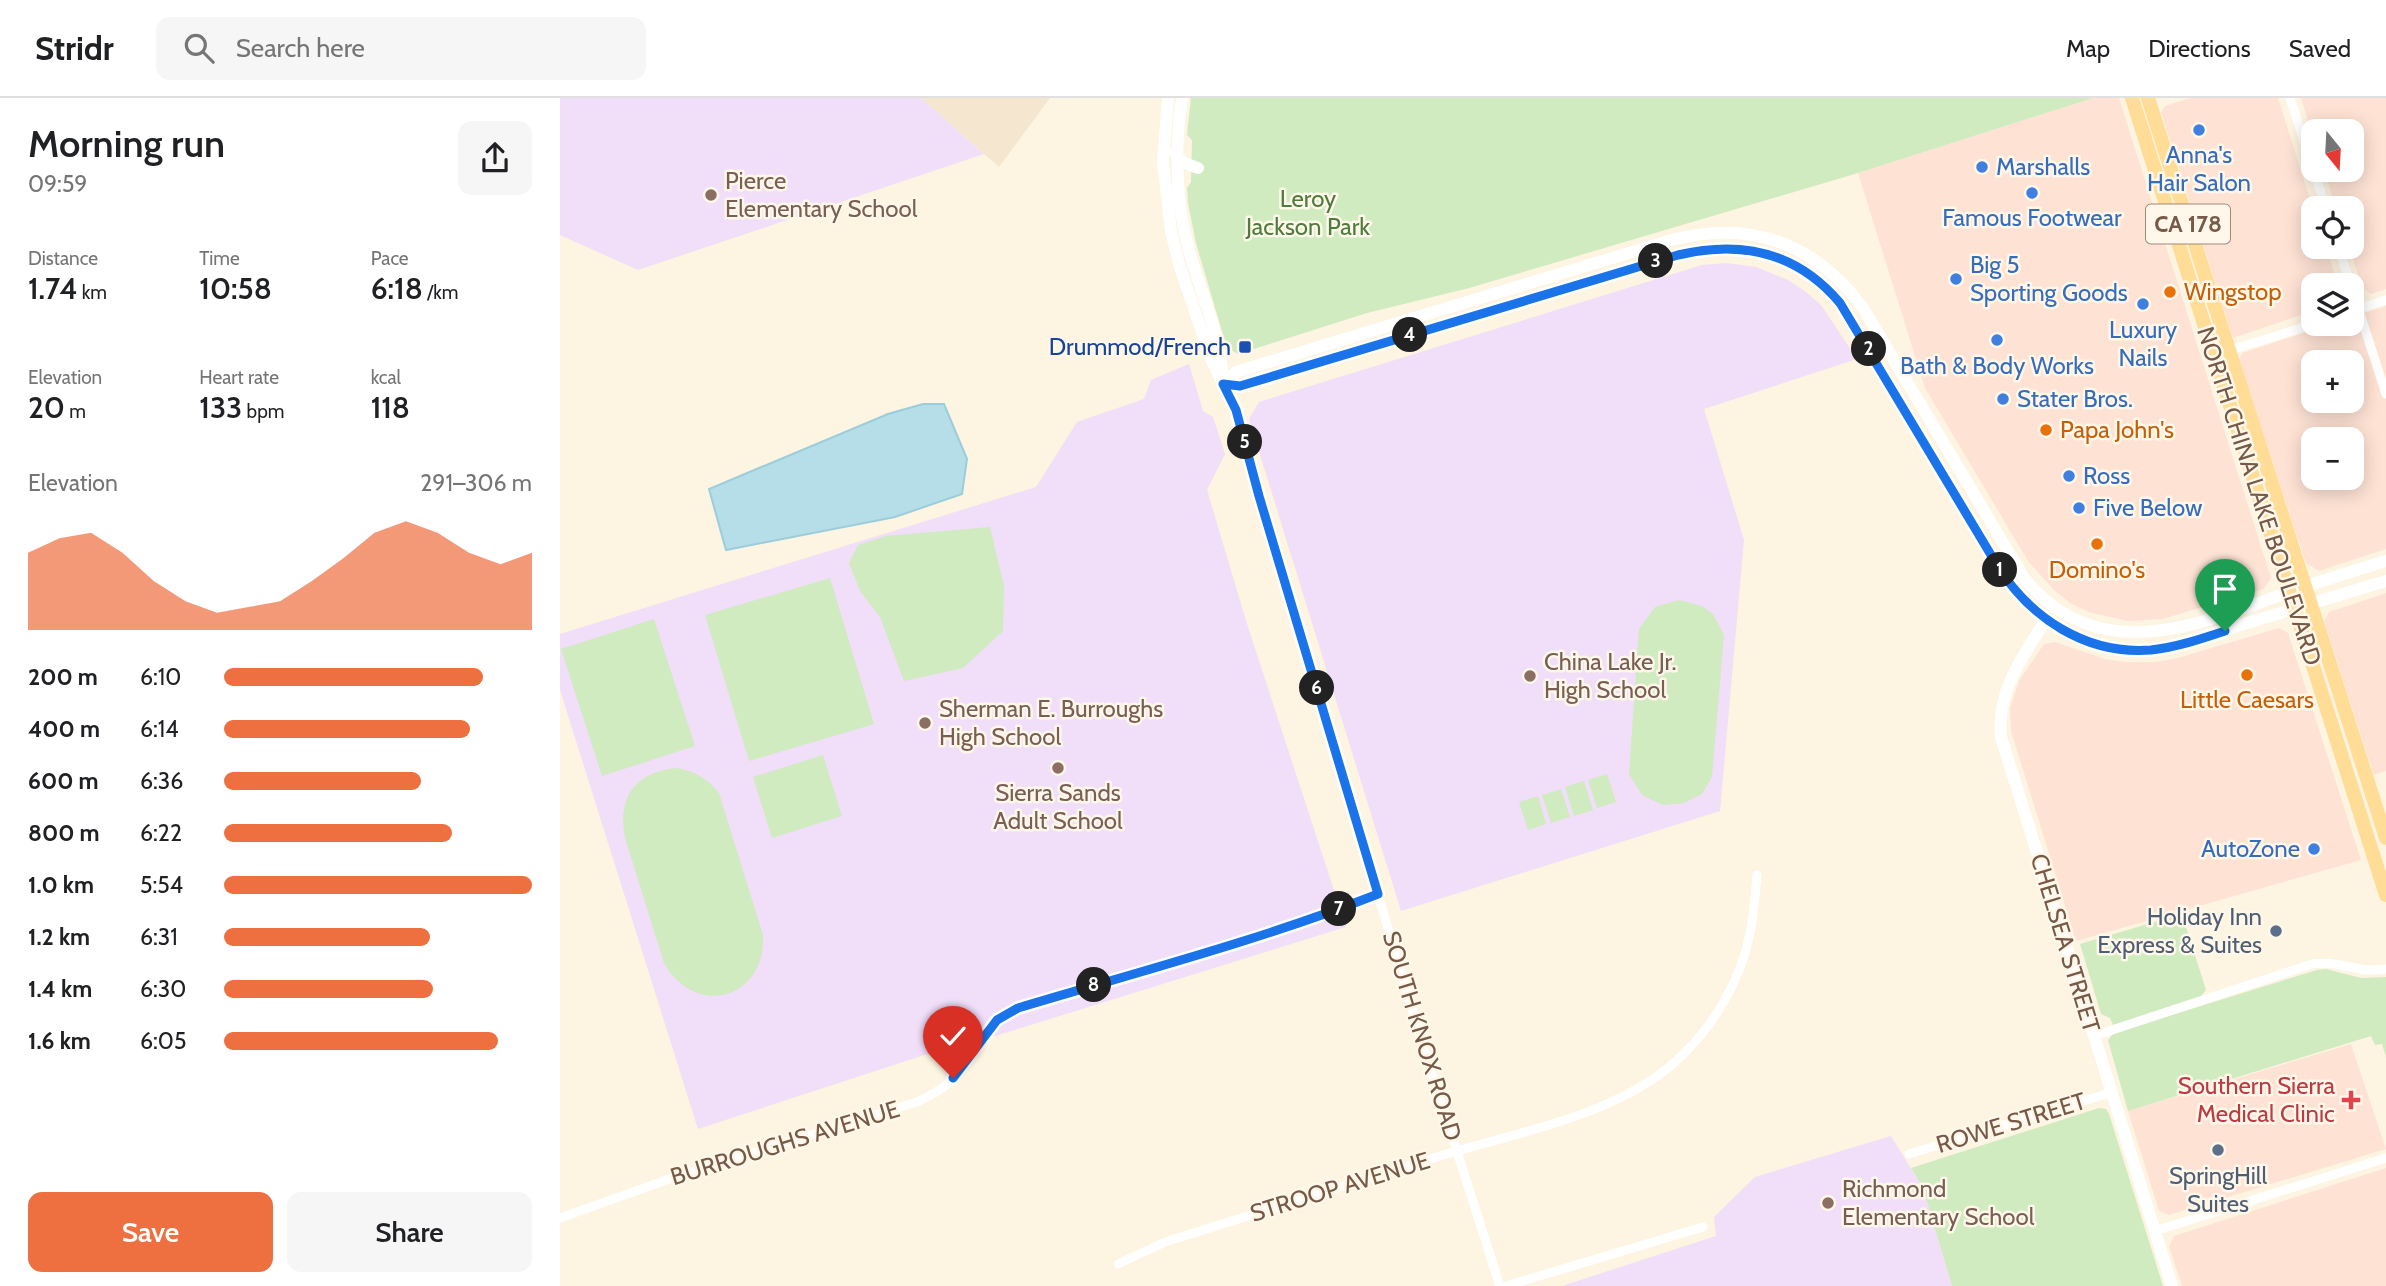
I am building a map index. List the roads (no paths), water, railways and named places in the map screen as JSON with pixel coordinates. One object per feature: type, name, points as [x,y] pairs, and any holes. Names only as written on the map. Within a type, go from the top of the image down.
[{"type":"main road","name":"NORTH CHINA LAKE BOULEVARD","points":[[2151,99],[2228,351],[2386,838]]},
{"type":"main road","name":"NORTH CHINA LAKE BOULEVARD","points":[[2133,102],[2386,894]]},
{"type":"street","points":[[1168,98],[1163,162],[1171,231],[1179,264],[1211,359],[1223,384]]},
{"type":"street","points":[[1175,98],[1171,146],[1182,162],[1198,168]]},
{"type":"street","points":[[1182,98],[1177,175],[1183,227],[1222,356],[1223,384]]},
{"type":"street","points":[[2290,98],[2322,196]]},
{"type":"street","points":[[2133,102],[2151,99]]},
{"type":"street","points":[[1223,384],[1236,372],[1675,239],[1711,232],[1738,232],[1778,241],[1814,259],[1832,272],[1852,293],[2024,578],[2036,592],[2068,616],[2105,630],[2147,633],[2181,626],[2386,561]]},
{"type":"street","points":[[1223,384],[1240,386],[1693,251],[1732,248],[1770,255],[1788,262],[1812,276],[1840,303],[2008,583],[2046,620],[2081,639],[2117,649],[2150,650],[2182,644],[2386,581]]},
{"type":"street","points":[[2364,307],[2386,300]]},
{"type":"street","points":[[2228,351],[2301,328]]},
{"type":"street","points":[[2364,334],[2386,394]]},
{"type":"street","name":"SOUTH KNOX ROAD","points":[[1223,384],[1236,410],[1259,496],[1378,894],[1500,1286]]},
{"type":"street","name":"CHELSEA STREET","points":[[2055,607],[2006,688],[2000,729],[2172,1286]]},
{"type":"street","name":"STROOP AVENUE","points":[[1118,1264],[1164,1242],[1549,1124],[1603,1105],[1661,1074],[1680,1058],[1703,1032],[1730,991],[1750,933],[1757,875]]},
{"type":"street","name":"BURROUGHS AVENUE","points":[[560,1218],[675,1177],[917,1102],[937,1092],[953,1078],[997,1020],[1018,1008],[1340,909],[1378,894]]},
{"type":"street","points":[[2094,1036],[2312,964],[2339,963],[2373,972],[2386,969]]},
{"type":"street","name":"ROWE STREET","points":[[1909,1154],[2113,1092]]},
{"type":"street","points":[[2155,1231],[2386,1158]]},
{"type":"street","points":[[1506,1286],[1703,1227]]},
{"type":"water","points":[[923,404],[944,404],[967,459],[962,494],[895,517],[726,550],[709,489],[888,414]]},
{"type":"place","name":"Anna's Hair Salon","points":[[2199,130]]},
{"type":"place","name":"Marshalls","points":[[1982,167]]},
{"type":"place","name":"Famous Footwear","points":[[2032,193]]},
{"type":"place","name":"Pierce Elementary School","points":[[711,195]]},
{"type":"place","name":"Big 5 Sporting Goods","points":[[1956,279]]},
{"type":"place","name":"Wingstop","points":[[2170,292]]},
{"type":"place","name":"Luxury Nails","points":[[2143,304]]},
{"type":"place","name":"Bath & Body Works","points":[[1997,340]]},
{"type":"place","name":"Drummod/French","points":[[1245,347]]},
{"type":"place","name":"Stater Bros.","points":[[2003,399]]},
{"type":"place","name":"Papa John's","points":[[2046,430]]},
{"type":"place","name":"Ross","points":[[2069,476]]},
{"type":"place","name":"Five Below","points":[[2079,508]]},
{"type":"place","name":"Domino's","points":[[2097,544]]},
{"type":"place","name":"Little Caesars","points":[[2247,675]]},
{"type":"place","name":"China Lake Jr. High School","points":[[1530,676]]},
{"type":"place","name":"Sherman E. Burroughs High School","points":[[925,723]]},
{"type":"place","name":"Sierra Sands Adult School","points":[[1058,768]]},
{"type":"place","name":"AutoZone","points":[[2314,849]]},
{"type":"place","name":"Holiday Inn Express & Suites","points":[[2276,931]]},
{"type":"place","name":"Southern Sierra Medical Clinic","points":[[2351,1100]]},
{"type":"place","name":"SpringHill Suites","points":[[2218,1150]]},
{"type":"place","name":"Richmond Elementary School","points":[[1828,1203]]},
{"type":"park label","name":"Leroy Jackson Park","points":[[1308,213]]}]
